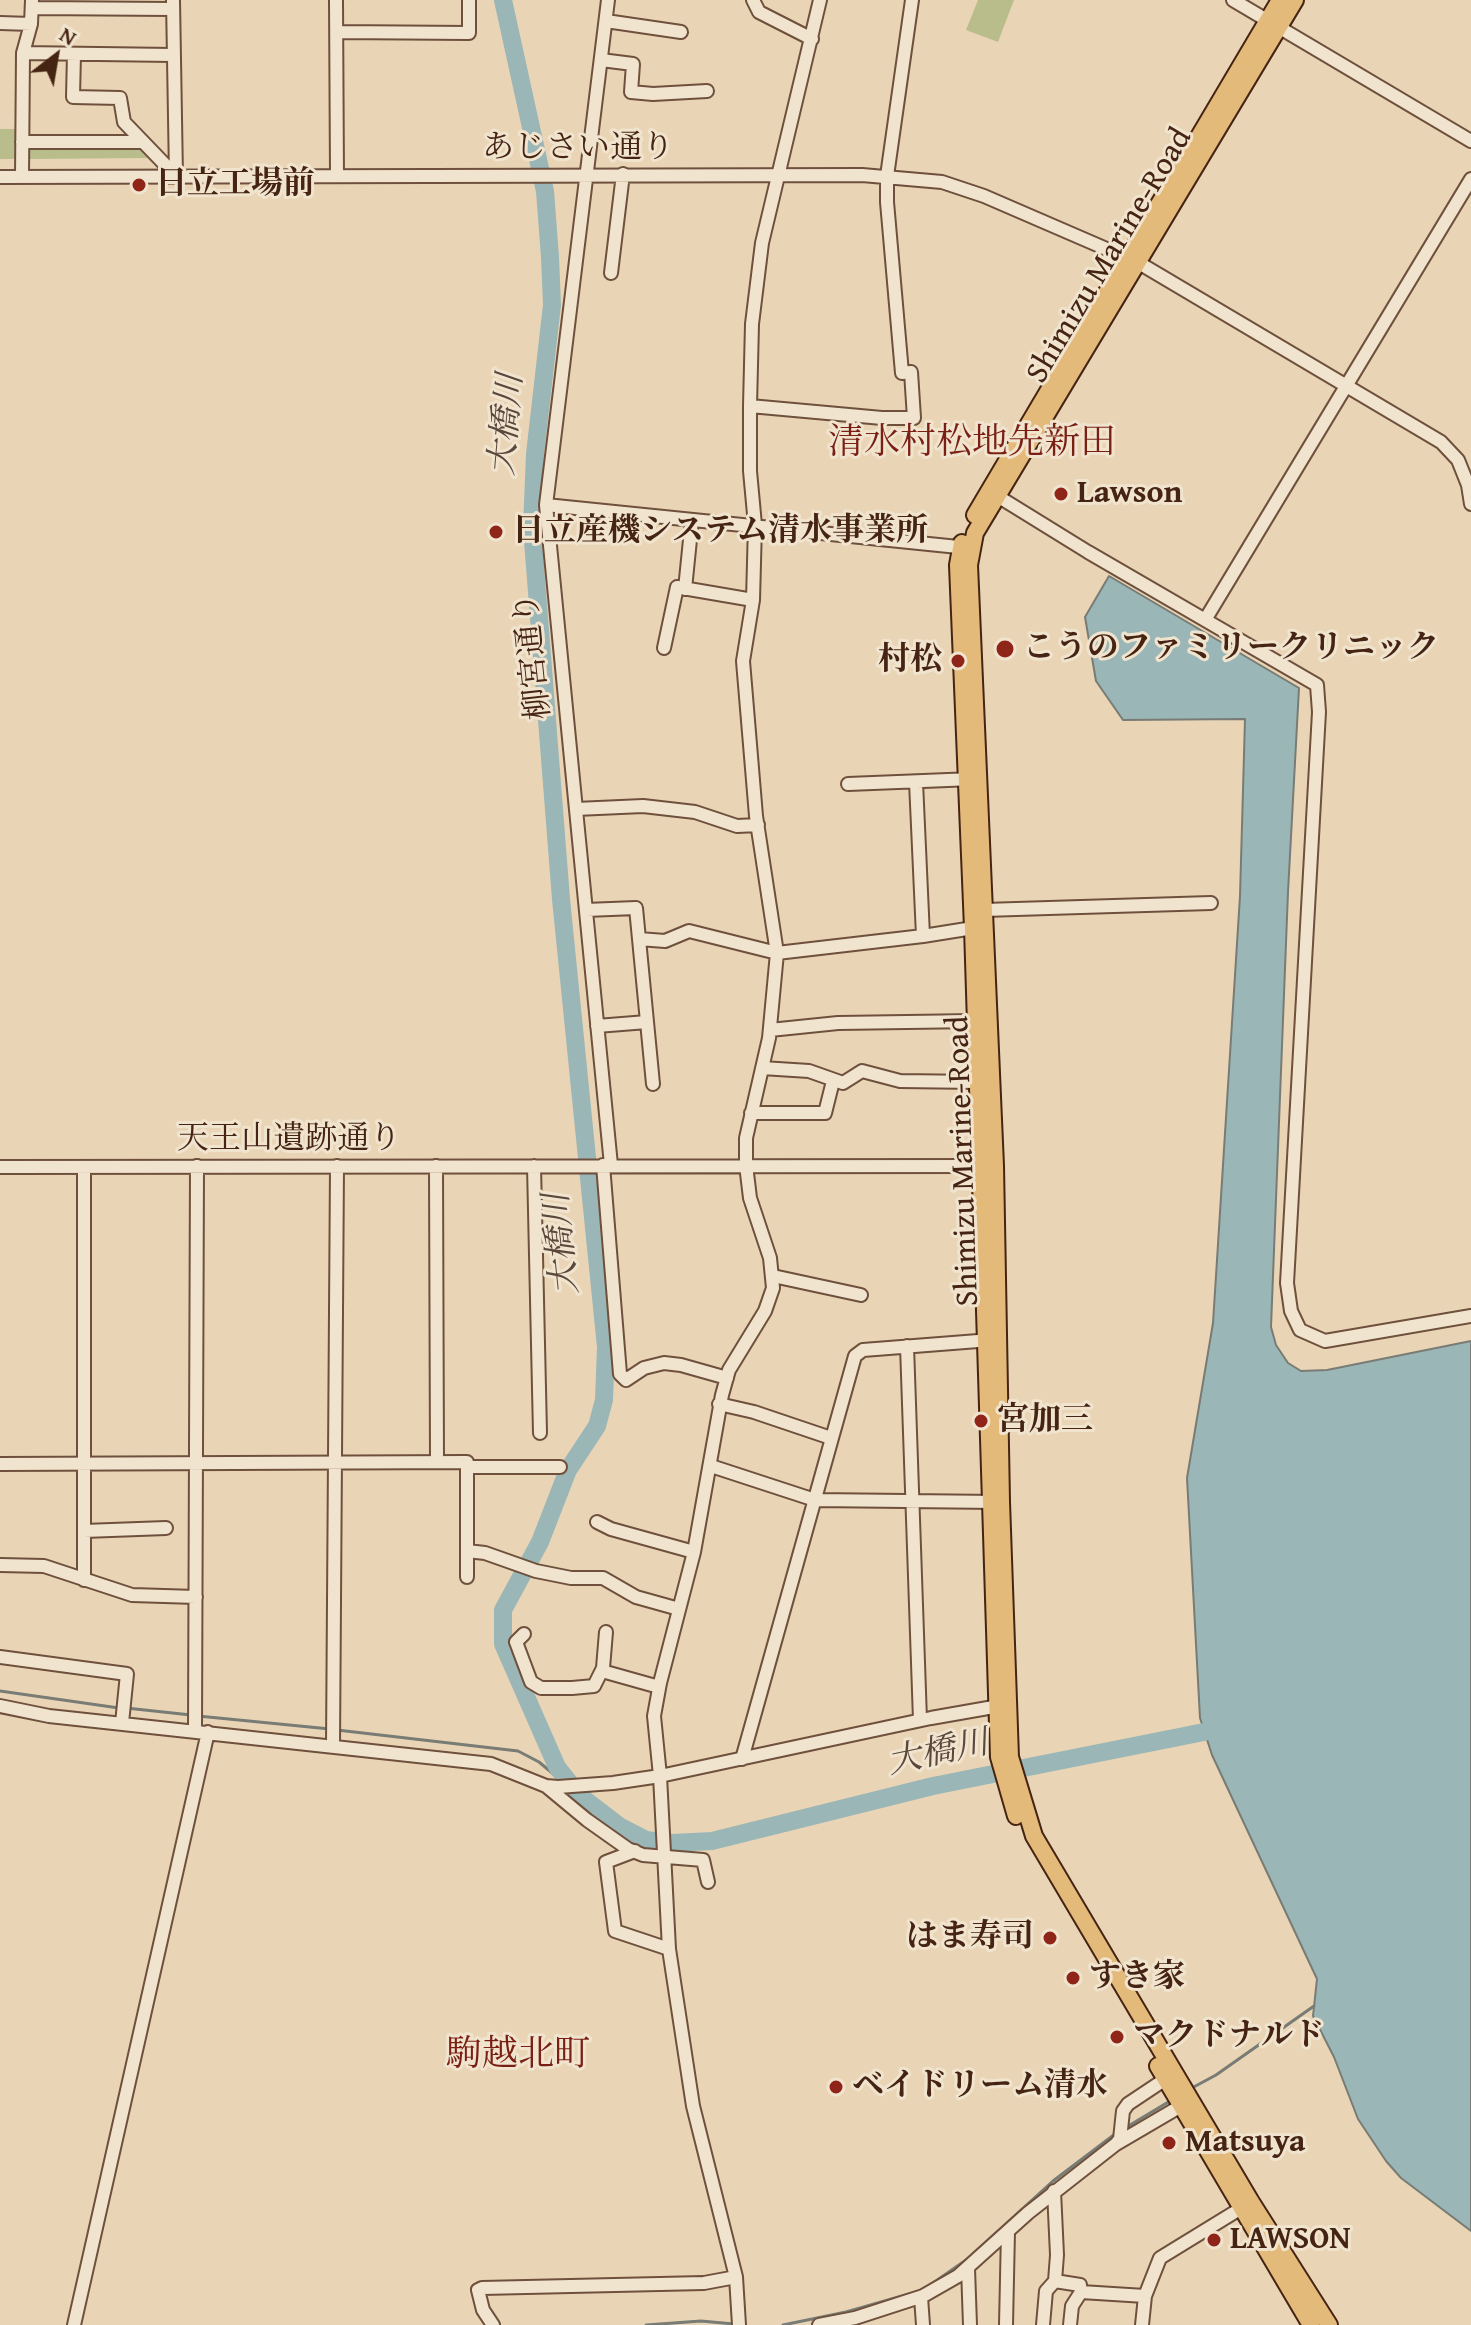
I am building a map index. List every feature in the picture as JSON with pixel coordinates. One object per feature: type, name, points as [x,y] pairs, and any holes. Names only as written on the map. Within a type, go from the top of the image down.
[{"type":"highway","name":"Shimizu Marine-Road","points":[[1273,23],[1280,0]]},
{"type":"highway","name":"Shimizu Marine-Road","points":[[987,1166],[978,1082],[966,529],[1132,261],[1273,23],[1295,0]]},
{"type":"highway","name":"Shimizu Marine-Road","points":[[966,548],[999,497],[1132,261]]},
{"type":"highway","name":"Shimizu Marine-Road","points":[[972,779],[984,910],[991,1340],[1004,1757],[1012,1790],[1034,1836],[1246,2205],[1311,2325]]},
{"type":"highway","name":"Shimizu Marine-Road","points":[[1246,2205],[1329,2325]]},
{"type":"street","points":[[336,0],[337,175]]},
{"type":"street","points":[[337,32],[469,33],[469,0]]},
{"type":"street","name":"柳宮通り","points":[[608,0],[546,505],[597,1026],[620,1374],[626,1380],[644,1368],[664,1363],[727,1378]]},
{"type":"street","points":[[753,0],[759,12],[812,39]]},
{"type":"street","points":[[739,2321],[736,2277],[693,2106],[669,1949],[654,1716],[694,1552],[711,1466],[719,1404],[727,1378],[765,1311],[773,1288],[770,1258],[750,1198],[746,1165],[746,1138],[770,1030],[777,953],[758,825],[743,661],[753,600],[755,525],[750,471],[750,406],[755,287],[762,243],[820,0]]},
{"type":"street","points":[[750,406],[914,418],[911,372],[902,373],[887,202],[887,176],[912,0]]},
{"type":"street","points":[[1233,0],[1471,141]]},
{"type":"street","points":[[22,177],[23,53],[31,24],[32,4],[173,5],[176,176]]},
{"type":"street","points":[[606,21],[681,32]]},
{"type":"street","points":[[0,23],[31,24]]},
{"type":"street","points":[[23,53],[173,55]]},
{"type":"street","points":[[74,54],[73,97],[120,98],[124,122],[176,176]]},
{"type":"street","points":[[601,60],[633,64],[631,92],[707,91]]},
{"type":"street","points":[[22,142],[142,142]]},
{"type":"street","points":[[611,273],[623,174]]},
{"type":"street","name":"あじさい通り","points":[[0,177],[623,174],[887,176],[942,182],[984,196],[1132,261],[1441,442],[1458,460],[1468,485],[1471,504]]},
{"type":"street","points":[[1205,620],[1471,179]]},
{"type":"street","points":[[999,497],[1317,685],[1319,695],[1287,1283],[1291,1311],[1300,1330],[1325,1341],[1471,1316]]},
{"type":"street","points":[[546,505],[966,548]]},
{"type":"street","points":[[685,589],[692,520]]},
{"type":"street","points":[[664,648],[677,587],[753,600]]},
{"type":"street","points":[[848,784],[972,779]]},
{"type":"street","points":[[916,782],[923,936]]},
{"type":"street","points":[[576,809],[643,806],[695,812],[737,826],[758,825]]},
{"type":"street","points":[[984,910],[1211,903]]},
{"type":"street","points":[[586,910],[636,908],[653,1084]]},
{"type":"street","points":[[639,939],[665,941],[689,931],[777,953],[973,928]]},
{"type":"street","points":[[770,1030],[838,1023],[976,1021]]},
{"type":"street","points":[[597,1026],[647,1022]]},
{"type":"street","points":[[762,1068],[809,1071],[843,1083],[862,1071],[900,1081],[978,1082]]},
{"type":"street","points":[[751,1113],[825,1113],[833,1081]]},
{"type":"street","points":[[605,1165],[987,1166]]},
{"type":"street","name":"天王山遺跡通り","points":[[0,1167],[605,1165]]},
{"type":"street","points":[[74,2325],[202,1731],[196,1597],[197,1166]]},
{"type":"street","points":[[333,1747],[337,1166]]},
{"type":"street","points":[[436,1166],[437,1462]]},
{"type":"street","points":[[534,1166],[540,1433]]},
{"type":"street","points":[[84,1168],[84,1580]]},
{"type":"street","points":[[773,1276],[861,1295]]},
{"type":"street","points":[[742,1759],[855,1356],[863,1350],[991,1340]]},
{"type":"street","points":[[907,1346],[920,1720]]},
{"type":"street","points":[[719,1404],[754,1412],[831,1438]]},
{"type":"street","points":[[0,1464],[467,1462],[467,1577]]},
{"type":"street","points":[[711,1466],[815,1500],[995,1502]]},
{"type":"street","points":[[467,1467],[560,1467]]},
{"type":"street","points":[[597,1522],[611,1529],[694,1552]]},
{"type":"street","points":[[84,1531],[166,1528]]},
{"type":"street","points":[[467,1551],[485,1553],[536,1571],[571,1578],[603,1578],[636,1597],[679,1609]]},
{"type":"street","points":[[0,1565],[44,1566],[132,1595],[196,1597]]},
{"type":"street","points":[[524,1634],[516,1642],[531,1682],[536,1686],[594,1686],[602,1671],[606,1632]]},
{"type":"street","points":[[0,1657],[127,1674],[122,1723]]},
{"type":"street","points":[[602,1671],[659,1687]]},
{"type":"street","points":[[0,1706],[49,1716],[491,1764],[552,1786],[585,1786],[660,1776],[1003,1705]]},
{"type":"street","points":[[552,1786],[610,1837],[635,1851],[703,1860],[708,1882]]},
{"type":"street","points":[[635,1851],[606,1862],[615,1931],[669,1949]]},
{"type":"street","points":[[1118,2142],[1121,2117],[1128,2104],[1179,2091]]},
{"type":"street","points":[[819,2325],[868,2314],[921,2297],[943,2286],[968,2268],[1054,2191],[1179,2091]]},
{"type":"street","points":[[1043,2325],[1046,2291],[1055,2281],[1058,2234],[1054,2191]]},
{"type":"street","points":[[1142,2325],[1145,2296],[1160,2258],[1246,2205]]},
{"type":"street","points":[[1006,2325],[1008,2231]]},
{"type":"street","points":[[968,2268],[970,2325]]},
{"type":"street","points":[[493,2325],[483,2310],[478,2290],[482,2288],[704,2283],[736,2277]]},
{"type":"street","points":[[1055,2281],[1080,2285],[1081,2292],[1072,2306],[1070,2325]]},
{"type":"street","points":[[1081,2292],[1145,2296]]},
{"type":"street","points":[[921,2297],[923,2325]]},
{"type":"green space","points":[[978,0],[1014,0],[998,42],[966,30]]},
{"type":"green space","points":[[0,129],[17,129],[17,156],[13,159],[0,159]]},
{"type":"green space","points":[[142,145],[150,158],[26,159],[27,146]]},
{"type":"water","points":[[1109,576],[1299,688],[1271,1327],[1276,1345],[1288,1363],[1301,1371],[1327,1370],[1471,1341],[1471,2231],[1401,2178],[1358,2119],[1334,2057],[1313,2016],[1317,1979],[1212,1755],[1200,1718],[1187,1478],[1213,1323],[1240,896],[1245,719],[1123,720],[1096,681],[1085,617]]},
{"type":"waterway","name":"大橋川","points":[[503,0],[545,191],[552,305],[535,454],[532,528],[561,899],[606,1347],[604,1400],[597,1426],[568,1470],[540,1542],[503,1610],[503,1644],[557,1767],[580,1796],[619,1826],[646,1840],[673,1843],[712,1841],[933,1786],[1204,1732]]},
{"type":"waterway","points":[[0,1691],[119,1708]]},
{"type":"waterway","points":[[126,1708],[191,1715]]},
{"type":"waterway","points":[[198,1716],[330,1729]]},
{"type":"waterway","points":[[337,1730],[518,1751],[539,1762],[563,1782]]},
{"type":"waterway","name":"大橋川","points":[[571,1789],[580,1796]]},
{"type":"waterway","points":[[1190,2089],[1216,2075],[1314,2006]]},
{"type":"waterway","points":[[1125,2128],[1170,2101]]},
{"type":"waterway","points":[[783,2325],[846,2312],[923,2290],[966,2260],[1053,2181],[1115,2134]]},
{"type":"waterway","points":[[646,2325],[701,2321],[734,2324]]},
{"type":"place","name":"日立工場前","points":[[139,185]]},
{"type":"place","name":"Lawson","points":[[1061,494]]},
{"type":"place","name":"日立産機システム清水事業所","points":[[496,532]]},
{"type":"place","name":"こうのファミリークリニック","points":[[1005,649]]},
{"type":"place","name":"村松","points":[[958,661]]},
{"type":"place","name":"宮加三","points":[[981,1421]]},
{"type":"place","name":"はま寿司","points":[[1050,1938]]},
{"type":"place","name":"すき家","points":[[1073,1978]]},
{"type":"place","name":"マクドナルド","points":[[1117,2037]]},
{"type":"place","name":"ベイドリーム清水","points":[[836,2087]]},
{"type":"place","name":"Matsuya","points":[[1169,2143]]},
{"type":"place","name":"LAWSON","points":[[1214,2240]]},
{"type":"district","name":"清水村松地先新田","points":[[972,444]]},
{"type":"district","name":"駒越北町","points":[[518,2056]]}]
